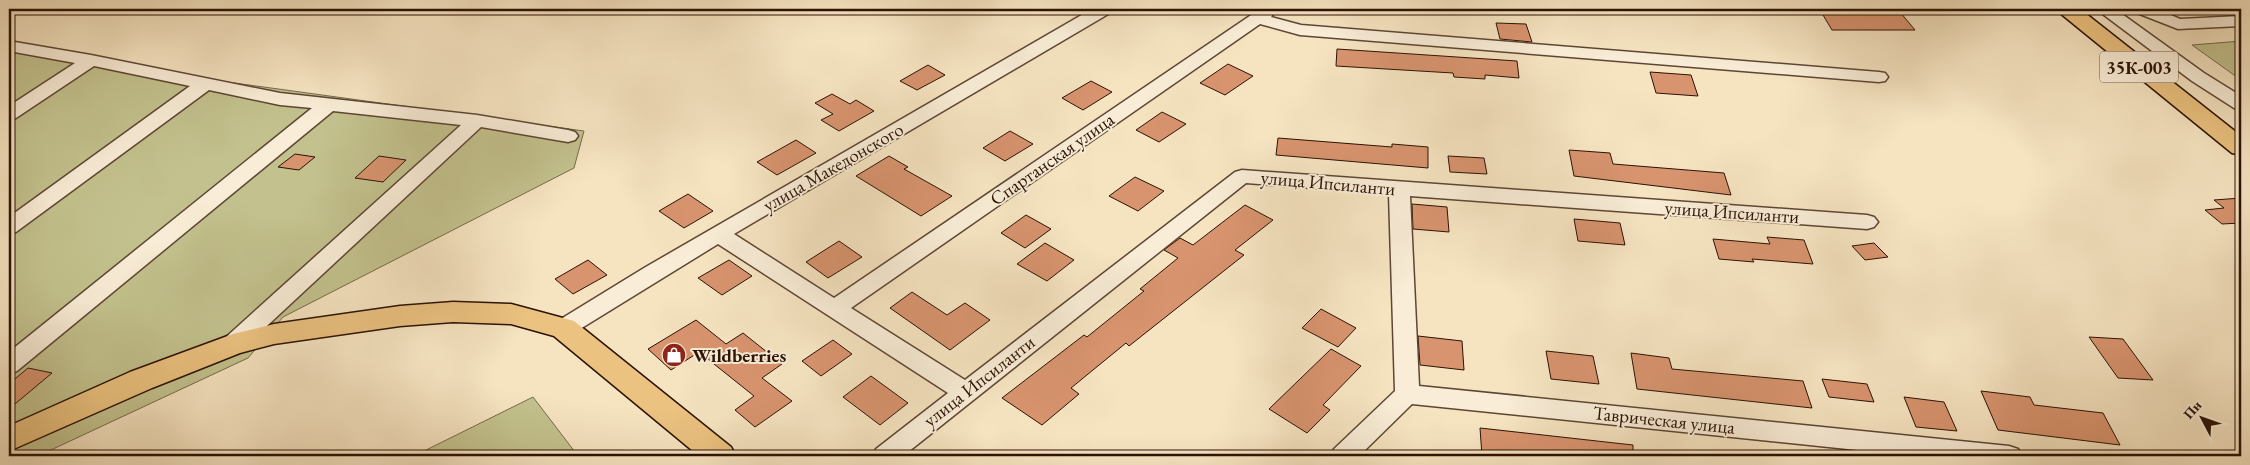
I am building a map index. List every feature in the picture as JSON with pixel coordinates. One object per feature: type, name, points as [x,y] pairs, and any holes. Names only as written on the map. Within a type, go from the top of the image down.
[{"type":"main road","name":"35К-003","points":[[2067,9],[2241,148]]},
{"type":"main road","points":[[9,439],[141,380],[234,344],[274,334],[390,317],[453,312],[512,314],[564,328],[720,456]]},
{"type":"street","name":"улица Македонского","points":[[564,328],[718,234],[1104,9]]},
{"type":"street","points":[[2104,9],[2198,77],[2241,104]]},
{"type":"street","points":[[2143,9],[2178,24],[2241,21]]},
{"type":"street","points":[[1263,14],[1300,30],[1879,77]]},
{"type":"street","name":"Спартанская улица","points":[[834,309],[1263,14]]},
{"type":"street","points":[[9,46],[91,60],[206,84],[328,105],[477,121],[568,136]]},
{"type":"street","points":[[9,114],[91,60]]},
{"type":"street","points":[[9,227],[206,84]]},
{"type":"street","points":[[9,365],[328,105]]},
{"type":"street","points":[[234,344],[477,121]]},
{"type":"street","name":"улица Ипсиланти","points":[[885,456],[964,392],[1242,176],[1867,222]]},
{"type":"street","points":[[1343,456],[1407,394],[1399,188]]},
{"type":"street","points":[[718,234],[964,392]]},
{"type":"street","name":"Таврическая улица","points":[[1407,394],[2009,456]]},
{"type":"shaded area","points":[[2241,41],[2241,80],[2192,45]]},
{"type":"shaded area","points":[[9,52],[584,131],[574,168],[283,317],[248,358],[38,456],[9,456]]},
{"type":"shaded area","points":[[533,397],[578,456],[414,456]]},
{"type":"building","points":[[1820,10],[1900,12],[1915,30],[1832,30]]},
{"type":"building","points":[[1496,23],[1526,24],[1532,42],[1500,39]]},
{"type":"building","points":[[1337,49],[1517,61],[1519,78],[1485,75],[1485,79],[1454,77],[1453,73],[1336,66]]},
{"type":"building","points":[[1228,64],[1253,76],[1225,95],[1200,83]]},
{"type":"building","points":[[928,65],[945,75],[917,90],[900,81]]},
{"type":"building","points":[[1650,72],[1691,75],[1698,96],[1656,93]]},
{"type":"building","points":[[1091,81],[1112,92],[1083,110],[1062,98]]},
{"type":"building","points":[[832,94],[850,104],[856,100],[874,111],[839,131],[821,120],[833,114],[815,103]]},
{"type":"building","points":[[1162,112],[1186,124],[1159,142],[1136,130]]},
{"type":"building","points":[[1010,131],[1033,144],[1005,161],[983,148]]},
{"type":"building","points":[[1278,138],[1392,147],[1392,144],[1428,147],[1428,168],[1276,155]]},
{"type":"building","points":[[796,140],[816,153],[777,175],[757,162]]},
{"type":"building","points":[[1569,150],[1610,153],[1613,164],[1724,173],[1731,195],[1574,176]]},
{"type":"building","points":[[295,154],[315,157],[299,170],[278,167]]},
{"type":"building","points":[[379,156],[406,160],[383,182],[355,178]]},
{"type":"building","points":[[889,156],[908,167],[904,169],[952,196],[921,216],[856,176]]},
{"type":"building","points":[[1448,156],[1484,158],[1487,174],[1450,172]]},
{"type":"building","points":[[1135,177],[1164,191],[1138,211],[1109,196]]},
{"type":"building","points":[[688,194],[713,211],[684,228],[659,211]]},
{"type":"building","points":[[2241,198],[2241,223],[2222,224],[2205,210],[2224,208],[2214,200]]},
{"type":"building","points":[[1412,204],[1447,207],[1449,232],[1413,229]]},
{"type":"building","points":[[1245,205],[1273,220],[1235,250],[1244,255],[1129,346],[1126,343],[1071,388],[1079,394],[1042,425],[1002,398],[1084,335],[1087,337],[1144,291],[1140,289],[1178,258],[1164,250],[1180,238],[1193,245]]},
{"type":"building","points":[[1026,215],[1051,229],[1025,248],[1001,233]]},
{"type":"building","points":[[1574,219],[1620,223],[1625,245],[1578,241]]},
{"type":"building","points":[[1767,237],[1804,240],[1813,264],[1752,259],[1754,262],[1719,259],[1713,239],[1770,244]]},
{"type":"building","points":[[839,241],[862,257],[828,278],[806,262]]},
{"type":"building","points":[[1045,243],[1074,260],[1047,281],[1017,264]]},
{"type":"building","points":[[1874,243],[1888,257],[1865,260],[1852,246]]},
{"type":"building","points":[[588,260],[607,275],[573,294],[555,279]]},
{"type":"building","points":[[729,260],[752,276],[722,295],[698,278]]},
{"type":"building","points":[[912,292],[947,315],[965,303],[990,320],[950,350],[890,308]]},
{"type":"building","points":[[1321,309],[1356,328],[1338,347],[1302,328]]},
{"type":"building","points":[[696,320],[726,344],[743,333],[782,364],[762,378],[792,401],[755,427],[735,410],[754,396],[699,352],[671,370],[648,349]]},
{"type":"building","points":[[1418,336],[1462,341],[1464,370],[1420,365]]},
{"type":"building","points":[[2089,337],[2123,339],[2153,380],[2118,378]]},
{"type":"building","points":[[833,340],[852,354],[821,376],[802,361]]},
{"type":"building","points":[[1331,349],[1361,366],[1323,405],[1330,410],[1307,433],[1269,409]]},
{"type":"building","points":[[1546,351],[1593,356],[1599,384],[1551,379]]},
{"type":"building","points":[[1631,353],[1669,358],[1672,369],[1803,381],[1812,408],[1637,389]]},
{"type":"building","points":[[28,368],[52,373],[9,409],[9,384]]},
{"type":"building","points":[[871,376],[908,403],[880,425],[843,397]]},
{"type":"building","points":[[1822,379],[1867,384],[1874,402],[1829,397]]},
{"type":"building","points":[[1981,391],[2030,397],[2034,405],[2103,413],[2120,445],[1998,430]]},
{"type":"building","points":[[1904,397],[1944,402],[1957,431],[1916,427]]},
{"type":"building","points":[[1480,428],[1633,445],[1633,456],[1482,456]]},
{"type":"place","name":"Wildberries","points":[[674,355]]}]
